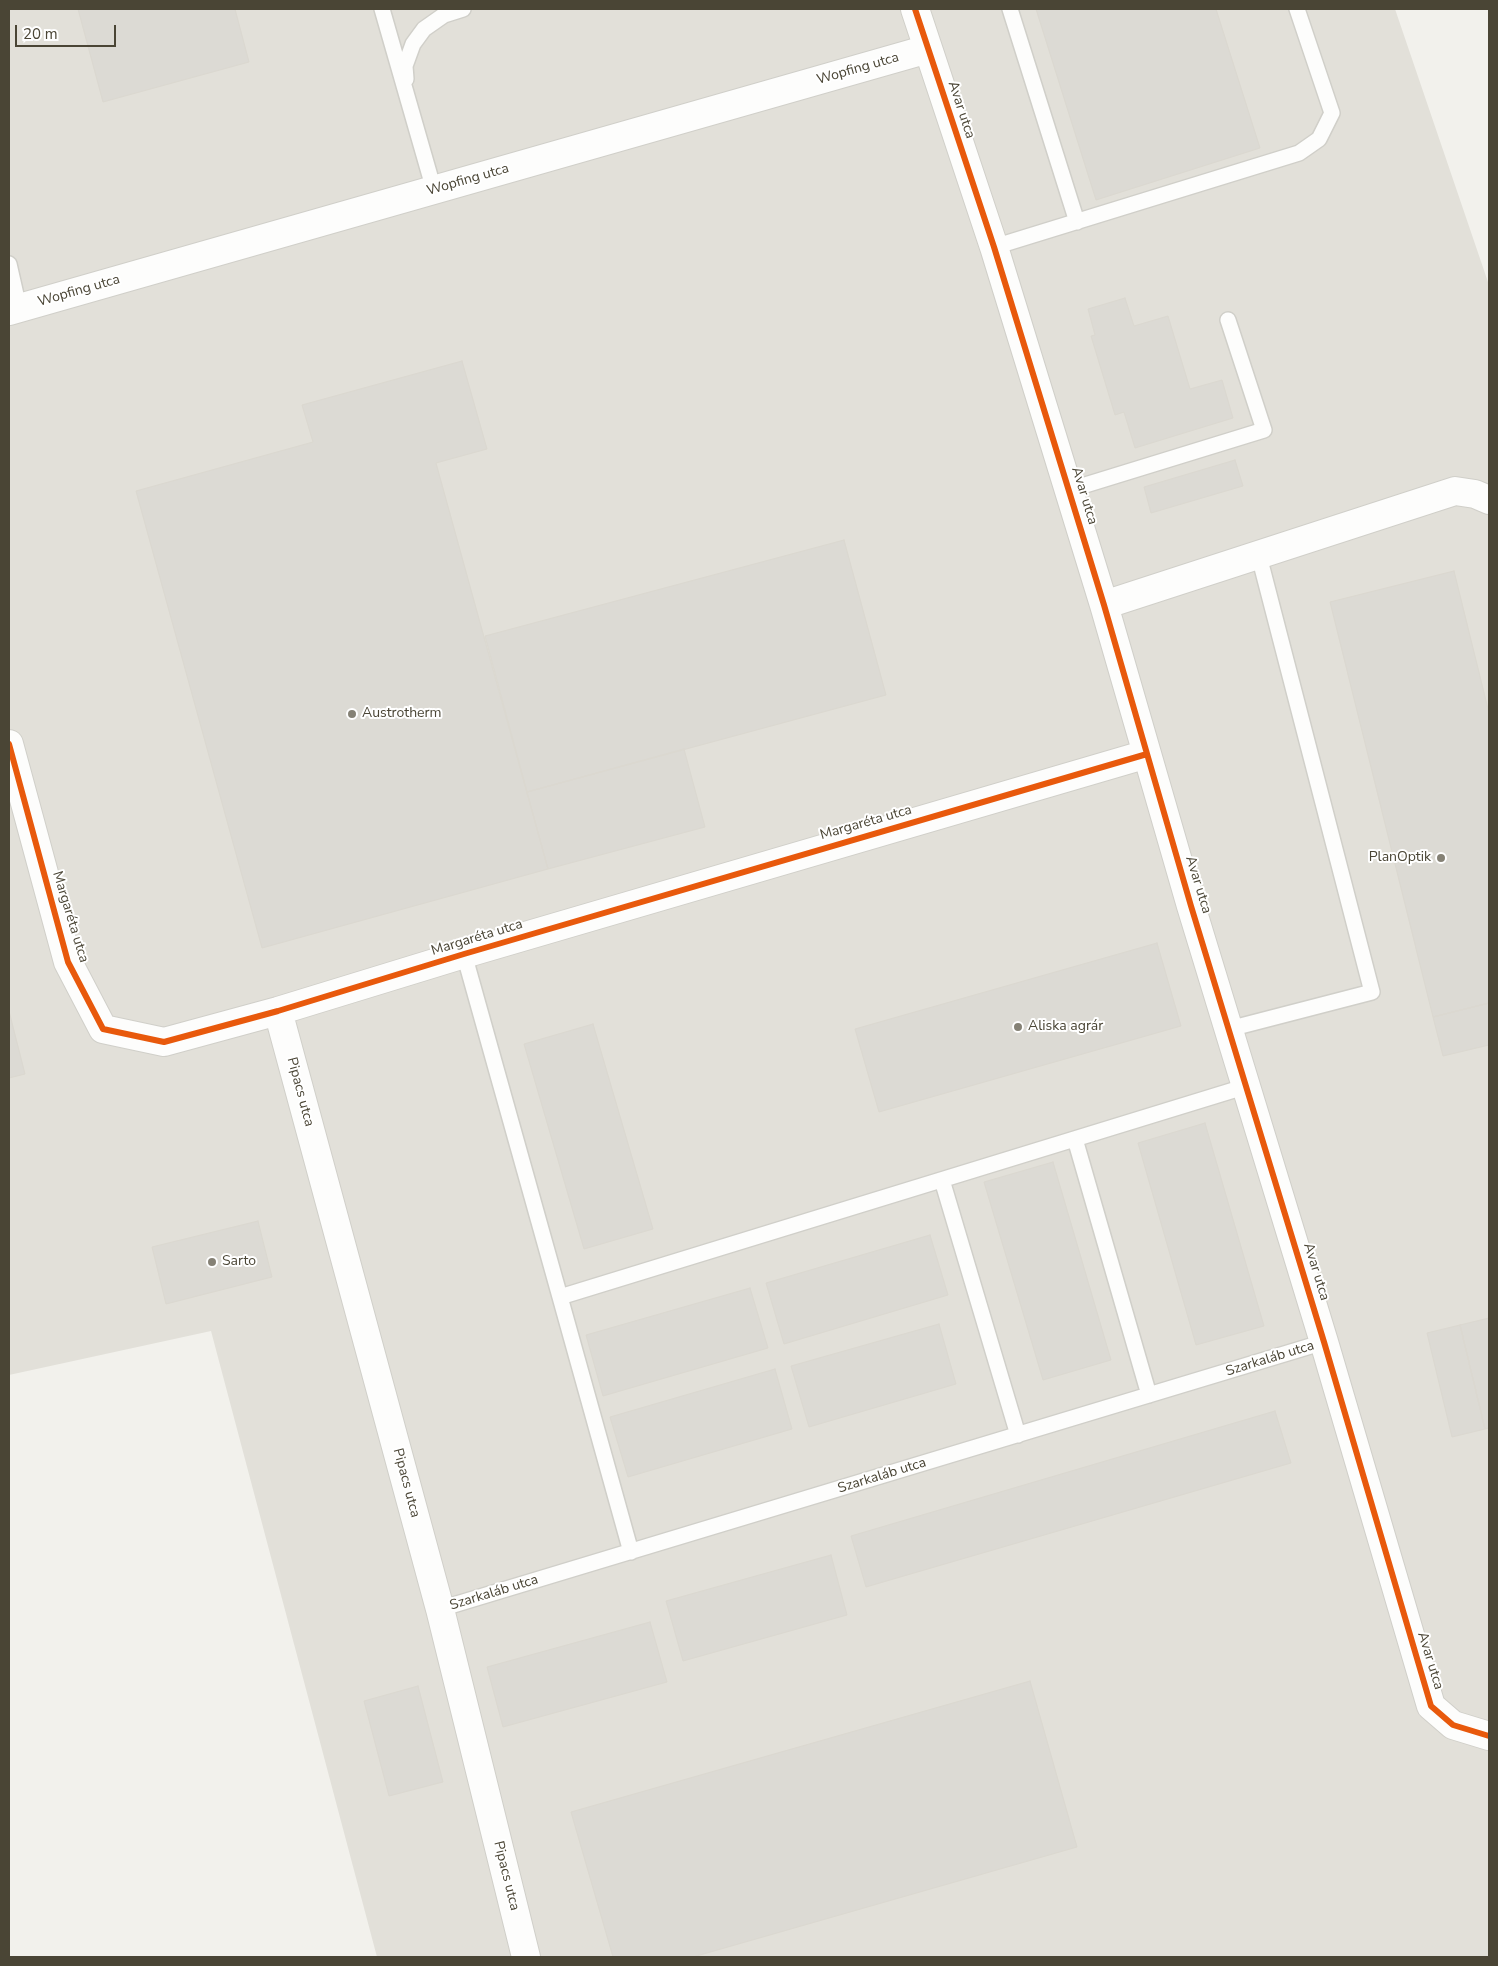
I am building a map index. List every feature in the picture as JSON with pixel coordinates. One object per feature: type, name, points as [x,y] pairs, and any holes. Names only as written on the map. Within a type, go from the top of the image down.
[{"type":"street","name":"Avar utca","points":[[915,9],[994,247],[1104,605],[1146,754],[1324,1342],[1431,1706],[1453,1725],[1489,1736]]},
{"type":"street","name":"Wopfing utca","points":[[14,309],[928,49]]},
{"type":"street","points":[[1104,605],[1455,491],[1475,494],[1489,500]]},
{"type":"street","name":"Margaréta utca","points":[[9,744],[68,962],[103,1029],[164,1042],[278,1011],[464,954],[1146,754]]},
{"type":"street","name":"Pipacs utca","points":[[278,1011],[440,1609],[526,1957]]},
{"type":"lane","points":[[382,9],[434,190]]},
{"type":"lane","points":[[406,88],[405,66],[413,44],[424,29],[444,15],[463,9]]},
{"type":"lane","points":[[1010,9],[1077,222]]},
{"type":"lane","points":[[994,247],[1299,153],[1319,139],[1332,113],[1297,9]]},
{"type":"lane","points":[[9,264],[14,309]]},
{"type":"lane","points":[[1069,490],[1264,430],[1228,320]]},
{"type":"lane","points":[[1229,1029],[1372,992],[1259,556]]},
{"type":"lane","points":[[464,954],[631,1552]]},
{"type":"lane","points":[[560,1297],[1246,1086]]},
{"type":"lane","points":[[1075,1139],[1149,1395]]},
{"type":"lane","points":[[942,1180],[1018,1434]]},
{"type":"lane","name":"Szarkaláb utca","points":[[440,1609],[1324,1342]]},
{"type":"shaded area","points":[[9,9],[1395,9],[1489,285],[1489,1957],[377,1957],[211,1331],[9,1375]]},
{"type":"building","points":[[78,9],[235,9],[249,62],[103,102]]},
{"type":"building","points":[[1036,9],[1216,9],[1260,148],[1096,200]]},
{"type":"building","points":[[1125,298],[1134,326],[1168,316],[1190,389],[1222,380],[1233,418],[1135,448],[1124,412],[1115,415],[1091,336],[1095,335],[1088,309]]},
{"type":"building","name":"Austrotherm","points":[[462,361],[487,449],[436,463],[548,869],[262,948],[136,491],[313,442],[302,405]]},
{"type":"building","points":[[1235,460],[1243,486],[1151,513],[1144,487]]},
{"type":"building","points":[[844,540],[886,695],[527,792],[485,636]]},
{"type":"building","name":"PlanOptik","points":[[1454,571],[1489,713],[1489,1003],[1433,1017],[1330,602]]},
{"type":"building","points":[[684,749],[705,827],[548,869],[527,792]]},
{"type":"building","name":"Aliska agrár","points":[[1157,943],[1181,1026],[879,1112],[855,1029]]},
{"type":"building","points":[[1489,1003],[1489,1045],[1443,1056],[1433,1017]]},
{"type":"building","points":[[9,1011],[25,1074],[9,1078]]},
{"type":"building","points":[[593,1024],[653,1229],[584,1249],[524,1044]]},
{"type":"building","points":[[1205,1123],[1264,1326],[1196,1345],[1138,1143]]},
{"type":"building","points":[[1053,1162],[1111,1360],[1043,1380],[984,1182]]},
{"type":"building","name":"Sarto","points":[[258,1221],[272,1277],[166,1304],[152,1247]]},
{"type":"building","points":[[930,1235],[948,1295],[784,1344],[766,1283]]},
{"type":"building","points":[[750,1288],[768,1348],[603,1396],[586,1335]]},
{"type":"building","points":[[1489,1318],[1489,1428],[1485,1429],[1460,1325]]},
{"type":"building","points":[[939,1324],[956,1384],[809,1427],[791,1366]]},
{"type":"building","points":[[1460,1325],[1485,1429],[1452,1437],[1427,1333]]},
{"type":"building","points":[[775,1369],[792,1429],[628,1477],[610,1417]]},
{"type":"building","points":[[1275,1411],[1291,1463],[866,1587],[851,1536]]},
{"type":"building","points":[[831,1555],[847,1615],[683,1661],[666,1601]]},
{"type":"building","points":[[650,1622],[667,1682],[503,1727],[487,1667]]},
{"type":"building","points":[[1030,1681],[1077,1847],[693,1957],[613,1957],[571,1812]]},
{"type":"building","points":[[418,1686],[443,1782],[389,1796],[364,1701]]},
{"type":"cycle path","points":[[915,9],[994,247],[1104,605],[1191,906],[1324,1342],[1431,1706],[1453,1725],[1489,1736]]},
{"type":"cycle path","points":[[9,744],[68,962],[103,1029],[164,1042],[278,1011],[464,954],[1147,754]]},
{"type":"place","name":"Austrotherm","points":[[352,714]]},
{"type":"place","name":"PlanOptik","points":[[1441,858]]},
{"type":"place","name":"Aliska agrár","points":[[1018,1027]]},
{"type":"place","name":"Sarto","points":[[212,1262]]}]
